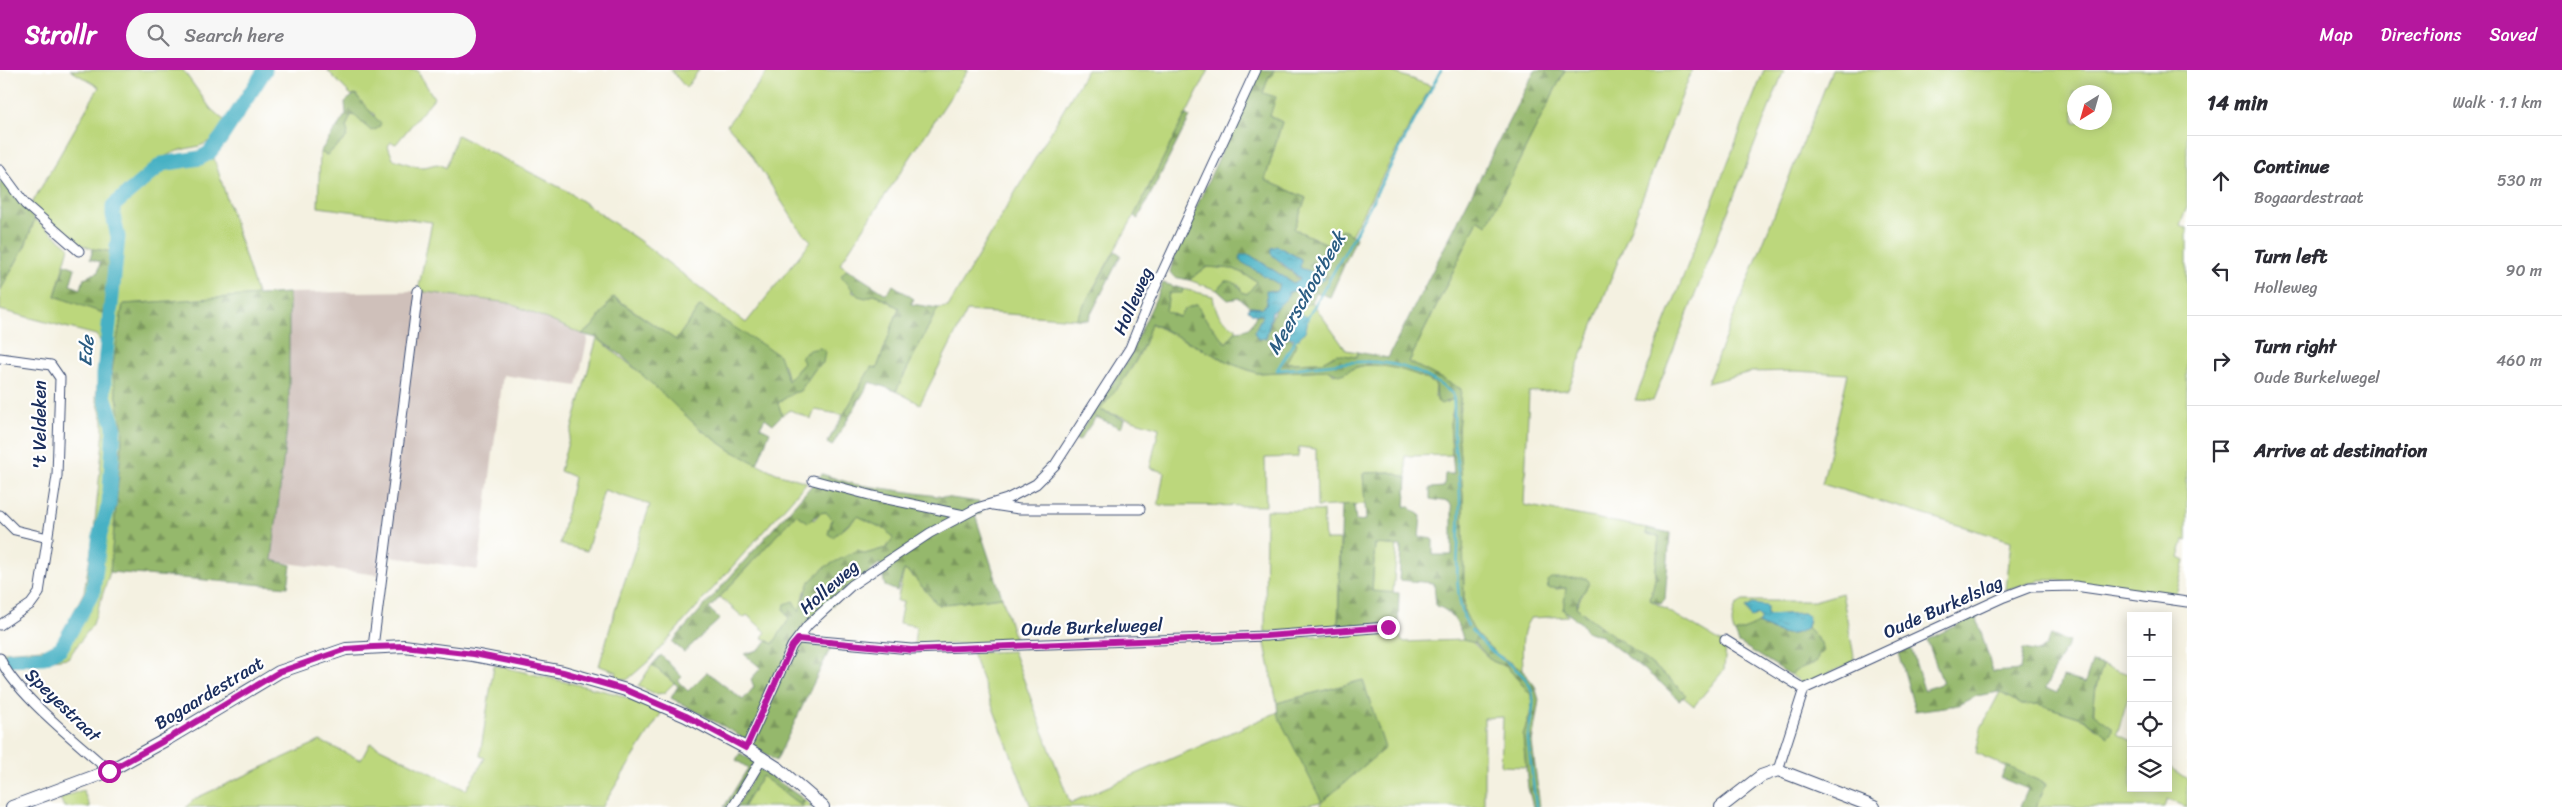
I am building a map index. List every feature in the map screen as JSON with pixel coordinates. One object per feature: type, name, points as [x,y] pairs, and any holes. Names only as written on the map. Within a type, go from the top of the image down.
[{"type":"street","name":"Holleweg","points":[[746,748],[792,646],[808,625],[852,585],[930,532],[989,504],[1007,499],[1036,484],[1055,465],[1130,348],[1149,301],[1256,70]]},
{"type":"street","points":[[0,170],[25,204],[79,252]]},
{"type":"street","points":[[373,647],[418,291]]},
{"type":"street","name":"'t Veldeken","points":[[0,358],[52,365],[60,378],[57,476],[39,594],[31,604],[0,625]]},
{"type":"street","points":[[813,480],[873,496],[964,515]]},
{"type":"street","points":[[989,504],[1019,509],[1140,509]]},
{"type":"street","points":[[0,515],[15,530],[48,538]]},
{"type":"street","name":"Oude Burkelslag","points":[[1804,689],[2004,597],[2030,587],[2075,586],[2187,602]]},
{"type":"street","name":"Oude Burkelwegel","points":[[798,639],[911,650],[1256,636],[1388,627]]},
{"type":"street","points":[[1725,640],[1804,689],[1778,770]]},
{"type":"street","name":"Bogaardestraat","points":[[12,807],[109,771],[169,738],[279,672],[346,649],[404,646],[474,654],[563,672],[626,690],[686,716],[763,757],[823,807]]},
{"type":"street","name":"Speyestraat","points":[[0,658],[5,671],[22,690],[109,771]]},
{"type":"street","points":[[733,807],[763,757]]},
{"type":"street","points":[[1721,807],[1761,776],[1778,770],[1874,807]]},
{"type":"shaded area","points":[[418,291],[509,303],[588,337],[577,386],[503,375],[478,570],[381,555],[378,575],[272,561],[289,410],[289,293]]},
{"type":"green space","points":[[70,70],[183,70],[211,109],[225,121],[212,139],[199,146],[177,151],[161,159],[116,195],[110,208],[115,252],[93,249],[73,242],[31,205],[99,87]]},
{"type":"green space","points":[[327,70],[417,70],[434,98],[396,144],[391,142],[388,146],[393,159],[419,167],[439,164],[446,168],[457,135],[567,191],[640,241],[746,323],[811,241],[800,230],[745,145],[727,125],[769,70],[968,70],[840,264],[847,269],[841,276],[851,285],[853,293],[871,296],[875,294],[899,308],[877,368],[871,368],[844,415],[815,410],[811,419],[790,410],[782,415],[778,403],[793,393],[800,391],[815,369],[823,363],[804,363],[788,381],[784,365],[700,306],[676,340],[614,297],[593,326],[582,334],[509,303],[418,291],[432,222],[318,207],[320,152],[327,155],[346,138],[346,127],[351,115],[355,115],[365,126],[375,115],[363,105],[356,94],[351,95]]},
{"type":"green space","points":[[671,70],[699,70],[686,88]]},
{"type":"green space","points":[[1087,70],[1209,70],[1134,216],[1076,319],[967,311],[920,404],[896,391],[938,308],[948,307]]},
{"type":"green space","points":[[1259,70],[1274,70],[1271,77],[1269,76],[1263,93],[1276,97],[1270,116],[1282,122],[1265,180],[1306,198],[1294,229],[1331,246],[1342,229],[1356,238],[1330,297],[1316,292],[1312,302],[1307,304],[1296,316],[1288,337],[1297,343],[1286,363],[1322,362],[1337,354],[1356,357],[1357,352],[1388,358],[1535,70],[1565,70],[1487,225],[1478,220],[1409,362],[1461,389],[1458,432],[1463,496],[1464,611],[1474,631],[1497,654],[1523,671],[1535,686],[1539,700],[1532,742],[1540,807],[1533,807],[1528,788],[1524,748],[1523,735],[1532,709],[1531,695],[1507,667],[1492,661],[1475,643],[1463,640],[1460,629],[1454,619],[1446,611],[1436,606],[1434,583],[1399,580],[1401,546],[1375,544],[1372,591],[1399,593],[1398,624],[1338,627],[1342,505],[1354,504],[1356,521],[1366,520],[1363,473],[1391,472],[1407,478],[1405,507],[1409,507],[1421,516],[1419,537],[1433,539],[1433,555],[1452,555],[1452,507],[1449,502],[1430,499],[1430,488],[1444,487],[1445,474],[1454,474],[1450,423],[1455,401],[1453,399],[1441,404],[1437,401],[1436,385],[1421,376],[1411,373],[1389,367],[1369,365],[1353,368],[1340,375],[1329,370],[1257,373],[1232,364],[1151,323],[1137,359],[1100,410],[1124,419],[1121,428],[1096,417],[1079,441],[1075,439],[1126,363],[1163,283],[1183,289],[1182,293],[1169,293],[1166,311],[1179,317],[1185,309],[1197,304],[1203,316],[1226,343],[1236,331],[1249,327],[1256,315],[1263,315],[1254,333],[1266,339],[1275,310],[1285,296],[1302,287],[1314,285],[1304,270],[1299,268],[1301,259],[1277,246],[1280,263],[1300,279],[1293,283],[1257,259],[1269,278],[1280,285],[1276,292],[1270,290],[1267,303],[1263,308],[1250,307],[1239,298],[1228,300],[1217,290],[1225,281],[1228,281],[1236,283],[1242,292],[1247,294],[1256,283],[1255,280],[1234,269],[1207,267],[1189,280],[1174,277],[1170,272],[1174,256]]},
{"type":"green space","points":[[1274,70],[1387,70],[1431,86],[1351,235],[1341,229],[1332,246],[1294,229],[1306,198],[1265,180],[1282,122],[1270,116],[1263,93],[1269,76],[1271,77]]},
{"type":"green space","points":[[1565,70],[1692,70],[1568,390],[1529,392],[1524,505],[1647,528],[1646,534],[1659,536],[1655,579],[1650,600],[1726,645],[1724,670],[1694,706],[1683,697],[1686,695],[1660,671],[1576,607],[1589,581],[1556,589],[1567,588],[1563,610],[1568,616],[1531,618],[1527,623],[1523,636],[1523,671],[1497,654],[1467,622],[1464,611],[1463,496],[1458,432],[1461,389],[1409,362],[1478,220],[1487,224]]},
{"type":"green space","points":[[1764,70],[1784,70],[1653,401],[1635,400]]},
{"type":"green space","points":[[1832,70],[2187,70],[2187,207],[2180,225],[2187,228],[2187,541],[2184,540],[2179,558],[2185,561],[2176,594],[2052,580],[2039,580],[2006,590],[2011,541],[1822,484],[1848,374],[1795,371],[1751,372],[1707,383]]},
{"type":"green space","points":[[355,94],[381,124],[377,129],[371,131],[355,116],[351,115],[346,127],[348,132],[346,138],[327,155],[320,152],[346,114],[345,102]]},
{"type":"green space","points":[[1185,115],[1190,117],[1138,219],[1134,216]]},
{"type":"green space","points":[[214,158],[258,297],[123,304],[112,371],[123,430],[110,572],[93,624],[68,658],[8,666],[2,652],[55,648],[84,592],[94,532],[103,440],[103,420],[96,398],[101,342],[96,335],[0,310],[0,291],[25,246],[35,219],[69,247],[55,296],[108,314],[110,302],[117,303],[121,259],[119,216],[120,208],[125,200],[167,166],[197,163]]},
{"type":"green space","points":[[3,179],[35,219],[25,246],[0,291],[0,182]]},
{"type":"green space","points":[[93,249],[115,252],[108,315],[55,296],[65,264],[75,268],[70,285],[81,289],[84,278],[98,272],[100,262],[90,259]]},
{"type":"green space","points":[[1115,251],[1121,255],[1088,320],[1076,319]]},
{"type":"green space","points":[[1207,267],[1234,269],[1255,280],[1256,283],[1247,294],[1242,292],[1239,285],[1225,281],[1217,290],[1189,280]]},
{"type":"green space","points":[[847,269],[886,294],[893,285],[914,299],[911,304],[938,308],[896,391],[870,382],[832,446],[827,443],[871,367],[877,368],[899,308],[875,294],[866,298],[858,296],[841,276]]},
{"type":"green space","points":[[1183,289],[1213,296],[1215,307],[1220,315],[1226,322],[1236,328],[1236,331],[1226,343],[1203,316],[1197,304],[1185,309],[1179,317],[1166,311],[1169,293],[1182,292]]},
{"type":"green space","points":[[289,293],[289,410],[272,560],[291,565],[288,587],[110,572],[123,430],[112,371],[123,304]]},
{"type":"green space","points":[[613,297],[676,340],[700,306],[779,355],[788,381],[804,363],[801,357],[809,350],[820,348],[825,351],[823,363],[815,369],[800,391],[793,393],[778,403],[782,415],[773,424],[765,418],[760,427],[770,432],[757,464],[730,450],[700,429],[621,355],[597,338],[582,334],[593,326]]},
{"type":"green space","points":[[1312,302],[1346,350],[1357,352],[1356,357],[1334,355],[1323,362],[1285,363],[1297,343],[1292,340],[1299,339],[1301,313],[1298,314],[1305,304]]},
{"type":"green space","points":[[1150,323],[1232,364],[1257,373],[1329,370],[1334,374],[1368,365],[1376,365],[1404,370],[1421,377],[1436,385],[1435,397],[1446,403],[1453,399],[1455,400],[1450,423],[1452,455],[1405,456],[1407,478],[1391,472],[1363,473],[1365,504],[1317,507],[1316,449],[1299,447],[1298,457],[1265,458],[1266,506],[1158,505],[1164,472],[1150,468],[1159,428],[1100,410],[1131,370],[1143,348]]},
{"type":"green space","points":[[597,338],[659,388],[700,429],[730,450],[776,473],[807,482],[650,660],[627,680],[615,677],[617,672],[599,666],[617,604],[650,505],[604,490],[587,551],[560,544],[574,477],[560,471]]},
{"type":"green space","points":[[822,474],[853,484],[979,502],[981,514],[975,515],[1002,597],[938,605],[911,574],[904,570],[897,591],[885,586],[880,563],[793,641],[831,647],[776,761],[732,731],[671,698],[678,686],[652,665],[661,655],[682,677],[678,681],[688,691],[707,672],[743,700],[754,687],[751,679],[761,668],[744,654],[758,650],[768,641],[773,644],[789,619],[784,609],[785,604],[793,601],[799,611],[810,581],[825,567],[858,550],[865,554],[886,548],[893,538],[886,530],[858,516],[833,537],[828,534],[832,519],[826,512],[820,513],[808,522],[796,514],[709,609],[720,619],[684,652],[672,642]]},
{"type":"green space","points":[[1266,510],[1323,511],[1325,540],[1340,540],[1338,627],[1265,632]]},
{"type":"green space","points":[[826,512],[844,529],[858,516],[886,530],[894,538],[886,548],[865,554],[805,591],[801,608],[798,611],[793,601],[784,609],[789,619],[773,644],[762,637],[766,632],[747,615],[744,618],[720,597],[796,514],[814,520],[820,513]]},
{"type":"green space","points":[[1647,528],[1670,533],[1665,599],[1661,604],[1650,600],[1655,579],[1659,536],[1646,534]]},
{"type":"green space","points":[[1375,544],[1397,545],[1393,593],[1372,592]]},
{"type":"green space","points":[[904,570],[911,574],[938,605],[1002,597],[1016,643],[914,645],[916,626],[899,623],[903,602],[897,601]]},
{"type":"green space","points":[[1551,578],[1586,578],[1589,582],[1588,585],[1576,607],[1660,671],[1686,695],[1679,700],[1661,683],[1601,636],[1586,631],[1581,623],[1563,610],[1566,588],[1548,588],[1547,581]]},
{"type":"green space","points":[[1842,593],[1855,661],[1805,685],[1791,675],[1798,667],[1813,664],[1821,643],[1807,627],[1809,621],[1803,613],[1766,615],[1746,608],[1751,618],[1757,614],[1762,618],[1755,626],[1734,633],[1732,622],[1734,612],[1736,605],[1743,601],[1814,601]]},
{"type":"green space","points":[[1976,615],[1993,672],[2020,670],[2023,649],[2038,652],[2046,646],[2051,635],[2069,642],[2045,688],[2057,693],[2063,677],[2085,683],[2092,662],[2103,665],[2096,686],[2093,713],[2112,727],[2112,732],[2108,737],[2085,719],[2038,704],[2022,705],[1999,692],[1976,696],[1958,705],[1915,711],[1899,653],[1911,648],[1924,690],[1943,683],[1927,640]]},
{"type":"green space","points":[[1758,624],[1776,632],[1789,634],[1801,631],[1807,627],[1821,643],[1823,652],[1818,655],[1817,661],[1791,675],[1739,643],[1735,633]]},
{"type":"green space","points":[[1399,631],[1402,642],[1463,640],[1472,642],[1492,661],[1507,667],[1531,695],[1532,709],[1523,735],[1526,767],[1501,766],[1503,717],[1484,718],[1484,807],[1321,807],[1321,802],[1296,807],[1031,807],[972,653],[1013,651],[1070,803],[1278,712],[1322,802],[1363,680],[1277,703],[1264,639]]},
{"type":"green space","points":[[494,665],[617,694],[662,712],[602,807],[186,807],[194,799],[320,741],[361,760],[370,743],[466,790],[485,758],[480,756]]},
{"type":"green space","points":[[652,665],[674,683],[664,693],[656,694],[638,686]]},
{"type":"green space","points":[[2103,665],[2127,674],[2127,701],[2117,734],[2127,739],[2127,792],[2172,792],[2172,769],[2187,779],[2187,807],[2167,799],[2164,807],[2036,807],[2046,784],[1976,753],[1981,728],[2000,692],[2022,705],[2038,704],[2085,719],[2096,729],[2094,712],[2098,681]]},
{"type":"green space","points":[[1363,680],[1385,748],[1322,802],[1278,716],[1277,703]]},
{"type":"green space","points":[[740,753],[757,763],[730,807],[724,807],[748,768],[736,760]]},
{"type":"green space","points":[[2007,766],[2046,784],[2036,807],[2020,807],[2028,789],[2001,778]]},
{"type":"green space","points":[[759,768],[805,800],[802,806],[762,776],[743,807],[736,807]]},
{"type":"green space","points":[[762,776],[802,806],[805,800],[813,807],[743,807]]},
{"type":"green space","points":[[83,790],[90,807],[64,807],[60,798]]},
{"type":"water","points":[[1277,246],[1301,259],[1300,268],[1323,275],[1324,279],[1314,285],[1289,292],[1287,298],[1272,312],[1266,338],[1258,339],[1254,332],[1263,315],[1253,314],[1248,310],[1250,307],[1263,308],[1267,303],[1266,290],[1276,292],[1280,285],[1240,261],[1240,255],[1250,255],[1293,283],[1299,281],[1300,278],[1271,254],[1271,248]]},
{"type":"water","points":[[1301,313],[1308,318],[1306,330],[1298,339],[1288,337],[1296,317]]},
{"type":"water","points":[[1752,604],[1767,606],[1767,615],[1803,613],[1809,616],[1807,627],[1801,631],[1789,634],[1758,624],[1761,618],[1757,614],[1751,618],[1746,608]]},
{"type":"waterway","name":"Ede","points":[[10,659],[44,657],[61,648],[93,592],[100,534],[109,504],[114,426],[104,395],[104,374],[118,237],[113,206],[162,164],[200,158],[209,153],[221,138],[265,70]]},
{"type":"waterway","name":"Meerschootbeek","points":[[1307,319],[1355,234],[1441,70]]},
{"type":"waterway","name":"Meerschootbeek","points":[[1297,337],[1277,370],[1347,362],[1389,364],[1410,369],[1431,379],[1453,394],[1454,440],[1460,497],[1457,580],[1462,612],[1468,626]]},
{"type":"waterway","name":"Meerschootbeek","points":[[1471,630],[1487,647],[1518,671],[1532,690],[1533,704],[1528,740],[1536,807]]},
{"type":"route","points":[[109,771],[169,738],[279,672],[346,649],[404,646],[474,654],[563,672],[626,690],[686,716],[746,748],[792,646],[798,639],[911,650],[1266,636],[1388,627]]}]
